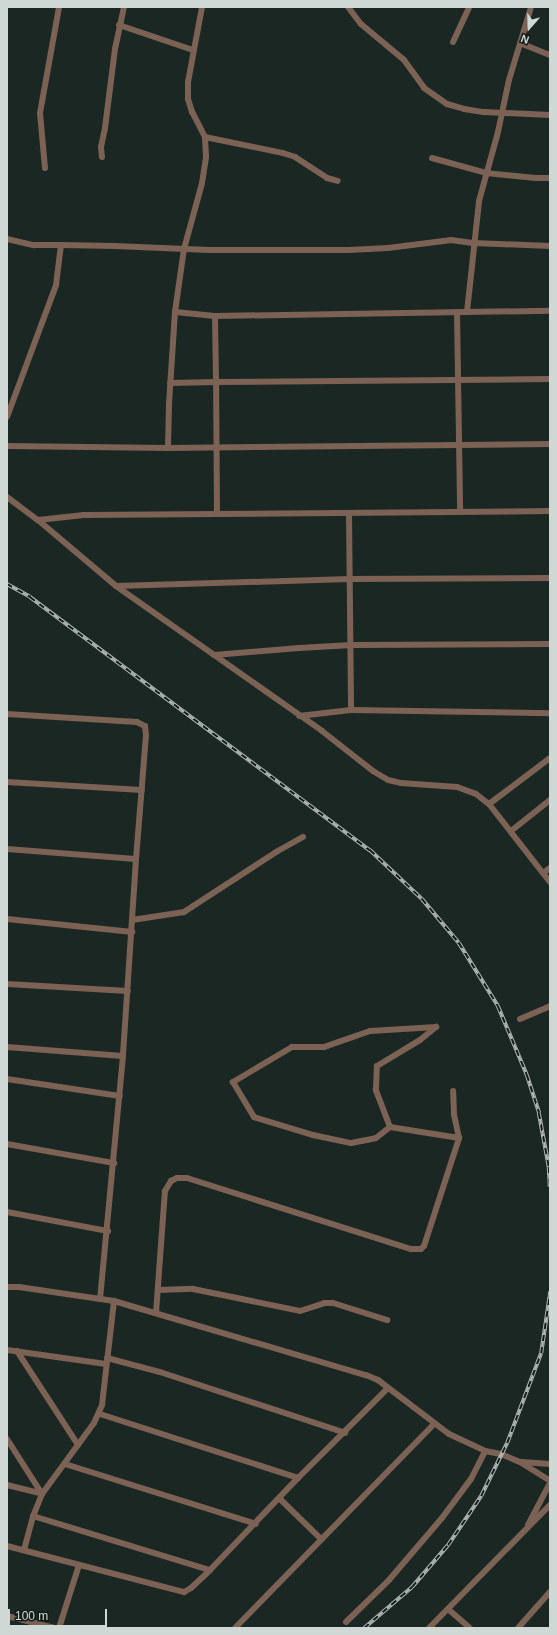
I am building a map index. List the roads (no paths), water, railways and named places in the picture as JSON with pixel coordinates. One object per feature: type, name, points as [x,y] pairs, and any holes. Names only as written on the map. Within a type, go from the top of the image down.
[{"type":"street","points":[[45,168],[40,113],[59,7]]},
{"type":"street","points":[[102,156],[101,147],[119,25],[124,7]]},
{"type":"street","points":[[168,448],[170,383],[175,312],[184,249],[202,183],[206,157],[205,137],[188,99],[188,82],[202,7]]},
{"type":"street","points":[[348,7],[361,24],[404,60],[414,78],[434,97],[447,104],[464,109],[502,113],[550,115]]},
{"type":"street","points":[[453,42],[469,7]]},
{"type":"street","points":[[467,312],[473,243],[479,201],[509,80],[531,7]]},
{"type":"street","points":[[119,25],[193,50]]},
{"type":"street","points":[[520,43],[550,55]]},
{"type":"street","points":[[205,137],[283,153],[295,157],[327,178],[338,181]]},
{"type":"street","points":[[432,158],[486,173],[550,178]]},
{"type":"street","points":[[7,239],[34,245],[184,249],[349,250],[388,248],[451,240],[473,243],[550,246]]},
{"type":"street","points":[[7,417],[56,285],[61,245]]},
{"type":"street","points":[[175,312],[215,316],[550,311]]},
{"type":"street","points":[[457,312],[460,512]]},
{"type":"street","points":[[215,316],[216,514]]},
{"type":"street","points":[[170,383],[550,379]]},
{"type":"street","points":[[7,446],[168,448],[550,444]]},
{"type":"street","points":[[7,497],[38,520],[116,586],[299,716],[373,771],[388,780],[401,783],[457,787],[476,794],[489,804],[550,882]]},
{"type":"street","points":[[38,520],[84,515],[550,511]]},
{"type":"street","points":[[349,513],[352,645],[351,710]]},
{"type":"street","points":[[116,586],[350,579],[550,578]]},
{"type":"street","points":[[214,655],[352,645],[550,644]]},
{"type":"street","points":[[299,716],[351,710],[550,713]]},
{"type":"street","points":[[7,714],[142,723],[145,726],[146,735],[136,859],[124,1056],[108,1231],[100,1298]]},
{"type":"street","points":[[489,804],[550,758]]},
{"type":"street","points":[[7,782],[142,790]]},
{"type":"street","points":[[511,831],[550,800]]},
{"type":"street","points":[[132,920],[184,912],[276,852],[303,837]]},
{"type":"street","points":[[7,849],[136,859]]},
{"type":"street","points":[[543,873],[550,868]]},
{"type":"street","points":[[7,918],[132,932]]},
{"type":"street","points":[[7,984],[128,991]]},
{"type":"street","points":[[520,1019],[550,1006]]},
{"type":"street","points":[[390,1127],[376,1090],[377,1066],[420,1040],[436,1027],[370,1031],[324,1047],[292,1047],[233,1082],[254,1117],[313,1135],[351,1143],[376,1138],[390,1127],[459,1138]]},
{"type":"street","points":[[7,1047],[124,1056]]},
{"type":"street","points":[[7,1079],[120,1096]]},
{"type":"street","points":[[156,1313],[166,1191],[171,1181],[177,1178],[187,1178],[417,1250],[424,1246],[459,1138],[454,1115],[453,1091]]},
{"type":"street","points":[[7,1144],[114,1163]]},
{"type":"street","points":[[7,1212],[108,1231]]},
{"type":"street","points":[[7,1287],[19,1287],[114,1301],[353,1370],[378,1380],[449,1434],[485,1451],[501,1454],[520,1462],[550,1482],[528,1526]]},
{"type":"street","points":[[158,1290],[193,1289],[300,1311],[333,1303],[386,1320]]},
{"type":"street","points":[[24,1550],[33,1516],[42,1494],[100,1414],[114,1301]]},
{"type":"street","points":[[7,1350],[106,1361],[160,1372],[345,1433]]},
{"type":"street","points":[[17,1351],[78,1445]]},
{"type":"street","points":[[7,1546],[184,1592],[210,1570],[256,1524],[298,1478],[345,1433],[388,1388]]},
{"type":"street","points":[[100,1414],[298,1478]]},
{"type":"street","points":[[235,1628],[434,1424]]},
{"type":"street","points":[[7,1439],[42,1494]]},
{"type":"street","points":[[346,1622],[389,1580],[442,1518],[472,1479],[485,1451]]},
{"type":"street","points":[[520,1462],[550,1464]]},
{"type":"street","points":[[65,1464],[256,1524]]},
{"type":"street","points":[[7,1485],[42,1494]]},
{"type":"street","points":[[279,1498],[321,1539]]},
{"type":"street","points":[[429,1628],[550,1505]]},
{"type":"street","points":[[33,1516],[210,1570]]},
{"type":"street","points":[[60,1628],[79,1565]]},
{"type":"street","points":[[518,1628],[550,1592]]},
{"type":"street","points":[[448,1609],[470,1628]]},
{"type":"street","points":[[7,1616],[55,1628]]},
{"type":"railway","points":[[7,584],[30,597],[370,850],[422,899],[459,943],[498,1006],[527,1075],[539,1113],[549,1167],[550,1187]]},
{"type":"railway","points":[[364,1628],[412,1587],[448,1545],[481,1496],[507,1443],[541,1353],[550,1292]]}]
